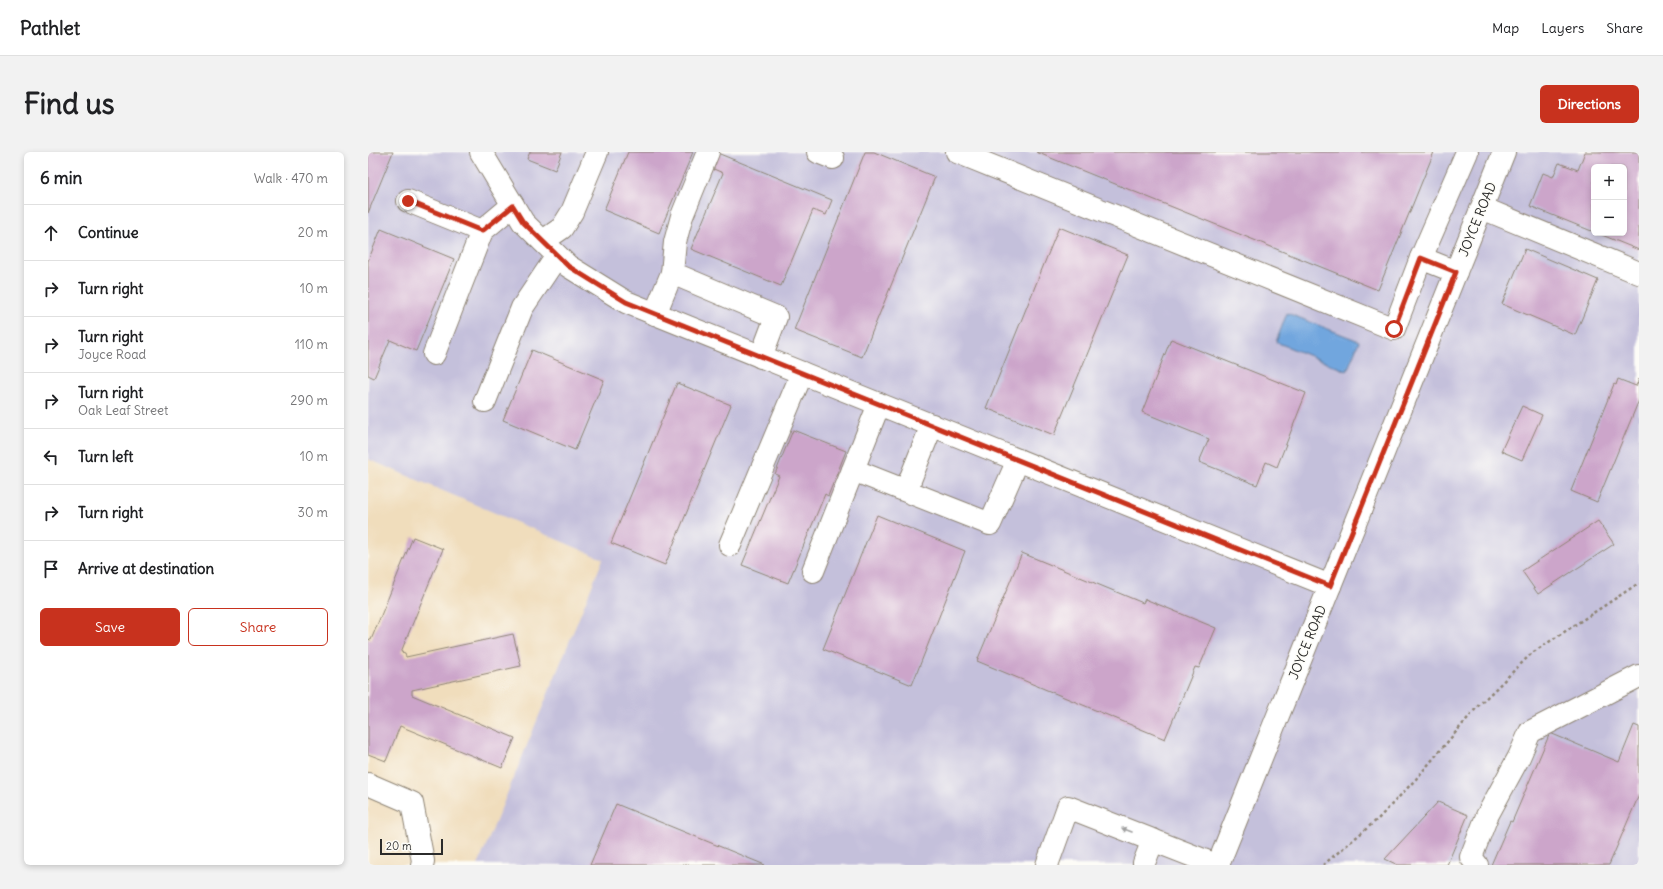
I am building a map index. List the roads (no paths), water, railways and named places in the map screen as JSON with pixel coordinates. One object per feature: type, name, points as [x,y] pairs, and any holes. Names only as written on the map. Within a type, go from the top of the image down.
[{"type":"street","points":[[481,152],[523,222],[568,266],[626,302],[1330,586]]},
{"type":"street","points":[[485,402],[522,308],[550,249],[572,212],[597,152]]},
{"type":"street","points":[[655,314],[672,273],[675,242],[682,216],[708,152]]},
{"type":"street","points":[[957,152],[1394,329],[1421,258],[1467,152]]},
{"type":"street","name":"JOYCE ROAD","points":[[1217,865],[1504,152]]},
{"type":"street","points":[[408,201],[482,231]]},
{"type":"street","points":[[434,354],[482,231],[513,206]]},
{"type":"street","points":[[1482,208],[1639,273]]},
{"type":"street","points":[[1421,258],[1456,272]]},
{"type":"street","points":[[672,273],[776,317],[761,357]]},
{"type":"street","points":[[730,545],[802,373]]},
{"type":"street","points":[[813,571],[879,404]]},
{"type":"street","points":[[906,490],[932,425]]},
{"type":"street","points":[[853,470],[990,524],[1018,460]]},
{"type":"street","points":[[1476,865],[1471,857],[1487,816],[1519,757],[1530,732],[1639,676]]},
{"type":"street","points":[[368,784],[412,803],[423,861],[422,865]]},
{"type":"street","points":[[1047,865],[1068,808],[1217,865]]},
{"type":"street","points":[[1145,864],[1153,840]]},
{"type":"water","points":[[1287,313],[1359,341],[1347,371],[1276,342]]}]
